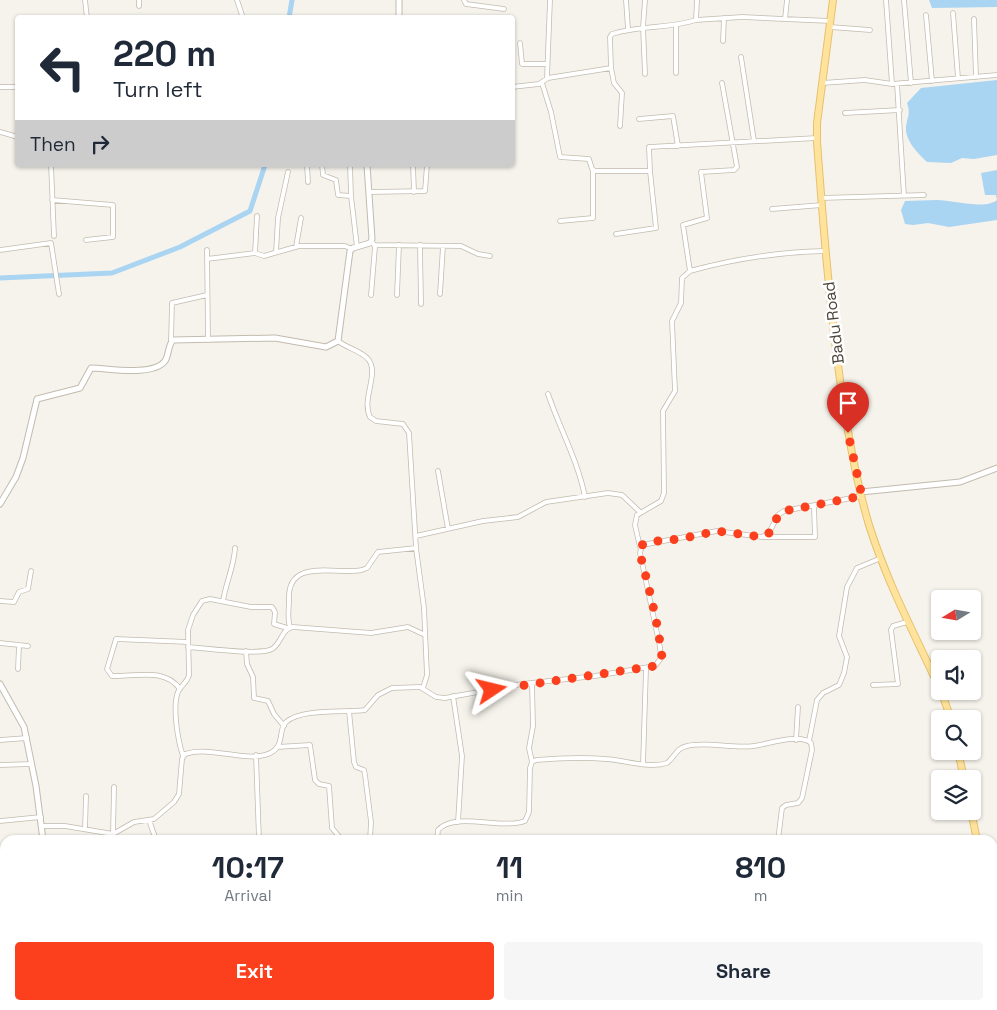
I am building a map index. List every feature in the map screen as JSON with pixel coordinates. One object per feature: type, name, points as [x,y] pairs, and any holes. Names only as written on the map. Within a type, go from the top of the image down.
[{"type":"main road","name":"Badu Road","points":[[833,0],[817,138],[825,251],[846,415],[861,494],[881,558],[907,622],[931,670]]},
{"type":"main road","points":[[973,820],[975,835]]},
{"type":"street","points":[[85,0],[87,15]]},
{"type":"street","points":[[139,0],[139,6]]},
{"type":"street","points":[[237,0],[242,15]]},
{"type":"street","points":[[399,0],[399,15]]},
{"type":"street","points":[[464,0],[466,4],[504,8]]},
{"type":"street","points":[[547,78],[550,0]]},
{"type":"street","points":[[626,0],[628,29]]},
{"type":"street","points":[[645,0],[643,27],[645,74]]},
{"type":"street","points":[[696,20],[697,0]]},
{"type":"street","points":[[785,18],[788,0]]},
{"type":"street","points":[[886,0],[894,84],[900,110],[904,196]]},
{"type":"street","points":[[904,0],[911,83]]},
{"type":"street","points":[[953,13],[958,78]]},
{"type":"street","points":[[926,15],[932,81]]},
{"type":"street","points":[[723,41],[724,18]]},
{"type":"street","points":[[620,126],[622,93],[614,82],[611,68],[610,36],[628,29],[676,26],[696,20],[724,18],[785,18],[870,30]]},
{"type":"street","points":[[974,19],[976,77]]},
{"type":"street","points":[[676,26],[676,73]]},
{"type":"street","points":[[520,43],[522,64],[547,64]]},
{"type":"street","points":[[741,57],[754,142]]},
{"type":"street","points":[[515,87],[542,83],[547,78],[611,68]]},
{"type":"street","points":[[822,83],[866,80],[894,84],[997,75]]},
{"type":"street","points":[[542,83],[551,112],[559,156],[590,159],[592,170],[594,218],[560,220]]},
{"type":"street","points":[[690,271],[683,225],[707,218],[700,172],[737,168],[722,83]]},
{"type":"street","points":[[0,87],[15,87]]},
{"type":"street","points":[[845,113],[900,110]]},
{"type":"street","points":[[639,119],[674,116],[678,146]]},
{"type":"street","points":[[0,132],[15,136]]},
{"type":"street","points":[[616,234],[656,228],[649,148],[817,138]]},
{"type":"street","points":[[51,167],[54,236]]},
{"type":"street","points":[[307,167],[308,182]]},
{"type":"street","points":[[322,167],[323,175],[336,180],[338,196],[351,196]]},
{"type":"street","points":[[338,341],[355,248],[350,167]]},
{"type":"street","points":[[367,167],[373,243],[371,295]]},
{"type":"street","points":[[413,167],[414,192]]},
{"type":"street","points":[[369,192],[414,192],[427,190],[427,167]]},
{"type":"street","points":[[592,170],[650,171]]},
{"type":"street","points":[[276,252],[278,218],[288,172]]},
{"type":"street","points":[[772,209],[821,201],[924,195]]},
{"type":"street","points":[[52,200],[113,205],[113,237],[86,240]]},
{"type":"street","points":[[255,253],[257,216]]},
{"type":"street","points":[[296,247],[301,218]]},
{"type":"street","points":[[0,250],[51,243],[60,294]]},
{"type":"street","points":[[207,259],[255,253],[264,256],[296,247],[346,246],[355,248],[373,243],[461,246],[478,254],[490,256]]},
{"type":"street","points":[[396,295],[399,245]]},
{"type":"street","points":[[420,245],[421,304]]},
{"type":"street","points":[[440,294],[443,246]]},
{"type":"street","points":[[206,250],[208,340]]},
{"type":"street","points":[[183,756],[189,753],[203,752],[268,754],[277,747],[287,721],[303,716],[368,708],[378,695],[387,690],[423,688],[440,698],[532,683],[646,669],[655,666],[662,658],[655,614],[635,525],[640,512],[658,503],[664,493],[663,411],[674,396],[676,386],[672,321],[680,308],[682,278],[690,271],[764,255],[825,251]]},
{"type":"street","points":[[0,504],[16,477],[23,458],[37,399],[80,388],[92,368],[137,371],[161,365],[165,361],[172,341],[172,303],[207,295]]},
{"type":"street","points":[[172,341],[275,338],[326,347],[338,341]]},
{"type":"street","points":[[338,341],[365,356],[370,362],[372,373],[367,405],[370,417],[376,421],[403,424],[408,429],[412,452],[416,548],[424,608],[423,634],[427,675],[423,688]]},
{"type":"street","points":[[548,394],[579,468],[585,497]]},
{"type":"street","points":[[762,537],[769,533],[778,516],[784,511],[814,506],[861,494],[960,482],[997,468]]},
{"type":"street","points":[[438,471],[448,528]]},
{"type":"street","points":[[416,536],[448,528],[518,517],[538,504],[618,493],[640,512]]},
{"type":"street","points":[[640,547],[647,542],[680,539],[717,531],[762,537],[813,538],[816,531],[814,506]]},
{"type":"street","points":[[223,601],[227,579],[234,563],[236,548]]},
{"type":"street","points":[[180,689],[171,680],[163,676],[110,675],[107,669],[113,642],[121,638],[246,651],[273,648],[289,628],[289,586],[297,576],[310,571],[362,570],[367,568],[376,554],[381,551],[416,548]]},
{"type":"street","points":[[779,835],[782,808],[786,805],[798,803],[802,798],[811,761],[812,746],[809,741],[817,700],[823,693],[839,685],[844,673],[846,652],[839,636],[850,578],[857,568],[881,558]]},
{"type":"street","points":[[0,601],[14,602],[19,592],[28,589],[31,571]]},
{"type":"street","points":[[43,826],[66,826],[115,834],[134,822],[149,820],[161,814],[179,794],[183,756],[176,717],[177,699],[180,689],[186,683],[189,675],[188,644],[190,622],[202,601],[210,599],[252,607],[272,608],[275,612],[274,624],[289,628],[371,633],[408,628],[423,634]]},
{"type":"street","points":[[873,685],[895,686],[898,684],[891,630],[892,626],[907,622]]},
{"type":"street","points":[[0,643],[28,646]]},
{"type":"street","points":[[18,669],[19,645]]},
{"type":"street","points":[[246,651],[247,664],[253,677],[254,698],[268,701],[274,714],[284,726]]},
{"type":"street","points":[[643,764],[646,669]]},
{"type":"street","points":[[438,835],[440,827],[458,822],[509,825],[525,821],[529,812],[532,762],[529,748],[533,726],[532,683]]},
{"type":"street","points":[[0,684],[19,718],[26,738],[43,826],[43,835]]},
{"type":"street","points":[[453,696],[462,756],[458,822]]},
{"type":"street","points":[[796,740],[798,707]]},
{"type":"street","points":[[349,711],[354,762],[356,767],[364,770],[365,775],[372,826],[371,835]]},
{"type":"street","points":[[0,740],[26,738]]},
{"type":"street","points":[[532,762],[565,757],[658,765],[667,763],[676,751],[689,745],[748,747],[796,740],[809,741]]},
{"type":"street","points":[[277,747],[310,745],[315,780],[319,784],[329,786],[332,828],[338,835]]},
{"type":"street","points":[[256,755],[260,835]]},
{"type":"street","points":[[0,764],[32,764]]},
{"type":"street","points":[[114,787],[115,834]]},
{"type":"street","points":[[86,796],[86,829]]},
{"type":"street","points":[[0,821],[41,817]]},
{"type":"street","points":[[149,820],[154,835]]},
{"type":"water","points":[[929,0],[997,0],[997,7],[932,8]]},
{"type":"water","points":[[997,80],[997,155],[974,159],[962,158],[951,163],[927,162],[913,146],[906,132],[909,110],[907,103],[921,88]]},
{"type":"water","points":[[997,170],[997,200],[996,195],[985,195],[981,173]]},
{"type":"water","points":[[937,200],[985,204],[997,200],[997,220],[949,227],[928,223],[905,224],[901,210],[905,201]]},
{"type":"waterway","points":[[290,15],[292,0]]},
{"type":"waterway","points":[[0,278],[112,273],[180,247],[250,211],[264,167]]},
{"type":"route","points":[[492,690],[522,684],[639,670],[655,666],[662,658],[655,614],[640,554],[640,547],[647,542],[680,539],[717,531],[762,537],[772,530],[778,516],[784,511],[862,496],[848,433]]}]
